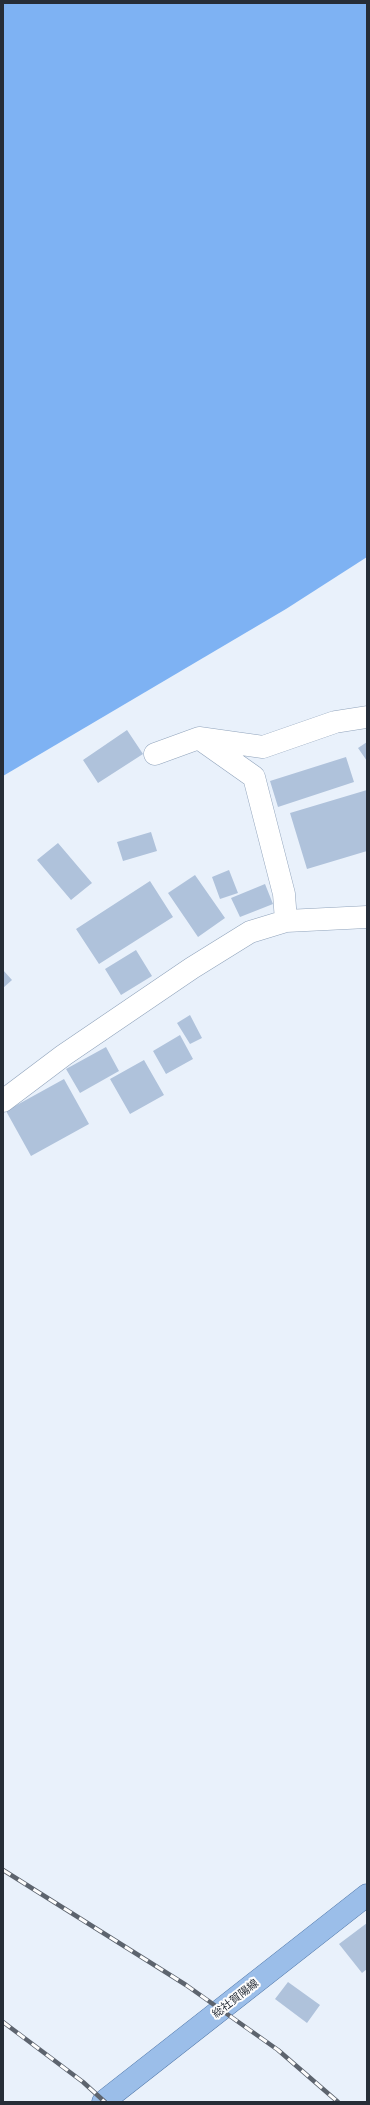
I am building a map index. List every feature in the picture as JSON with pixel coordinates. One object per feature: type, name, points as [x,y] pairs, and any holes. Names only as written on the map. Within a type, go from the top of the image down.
[{"type":"main road","name":"総社賀陽線","points":[[104,2102],[367,1895]]},
{"type":"street","points":[[155,754],[199,738],[263,747],[335,722],[367,717]]},
{"type":"street","points":[[199,738],[254,777],[284,894],[286,921]]},
{"type":"street","points":[[3,1101],[64,1056],[192,968],[250,932],[286,921],[367,917]]},
{"type":"shaded area","points":[[3,3],[367,3],[367,557],[286,609],[3,776]]},
{"type":"building","points":[[127,730],[143,754],[98,783],[83,760]]},
{"type":"building","points":[[367,742],[367,761],[358,748]]},
{"type":"building","points":[[346,757],[354,782],[278,807],[270,781]]},
{"type":"building","points":[[367,790],[367,851],[307,869],[290,813]]},
{"type":"building","points":[[151,832],[157,851],[123,861],[117,842]]},
{"type":"building","points":[[58,843],[92,883],[71,900],[37,860]]},
{"type":"building","points":[[229,870],[238,893],[220,899],[212,877]]},
{"type":"building","points":[[195,875],[225,918],[198,937],[168,893]]},
{"type":"building","points":[[150,881],[173,917],[99,964],[76,929]]},
{"type":"building","points":[[265,884],[273,904],[240,917],[231,898]]},
{"type":"building","points":[[136,950],[152,976],[121,995],[105,969]]},
{"type":"building","points":[[3,970],[12,980],[3,988]]},
{"type":"building","points":[[190,1015],[202,1038],[190,1044],[177,1023]]},
{"type":"building","points":[[180,1035],[193,1059],[166,1074],[153,1051]]},
{"type":"building","points":[[106,1047],[119,1071],[80,1093],[66,1069]]},
{"type":"building","points":[[144,1060],[164,1095],[130,1114],[110,1079]]},
{"type":"building","points":[[64,1079],[89,1124],[31,1156],[6,1111]]},
{"type":"building","points":[[367,1923],[367,1969],[362,1973],[339,1944]]},
{"type":"building","points":[[288,1982],[320,2005],[307,2023],[275,1999]]},
{"type":"railway","points":[[3,1870],[186,1985],[278,2050],[338,2102]]},
{"type":"railway","points":[[3,2022],[83,2082],[105,2102]]}]
